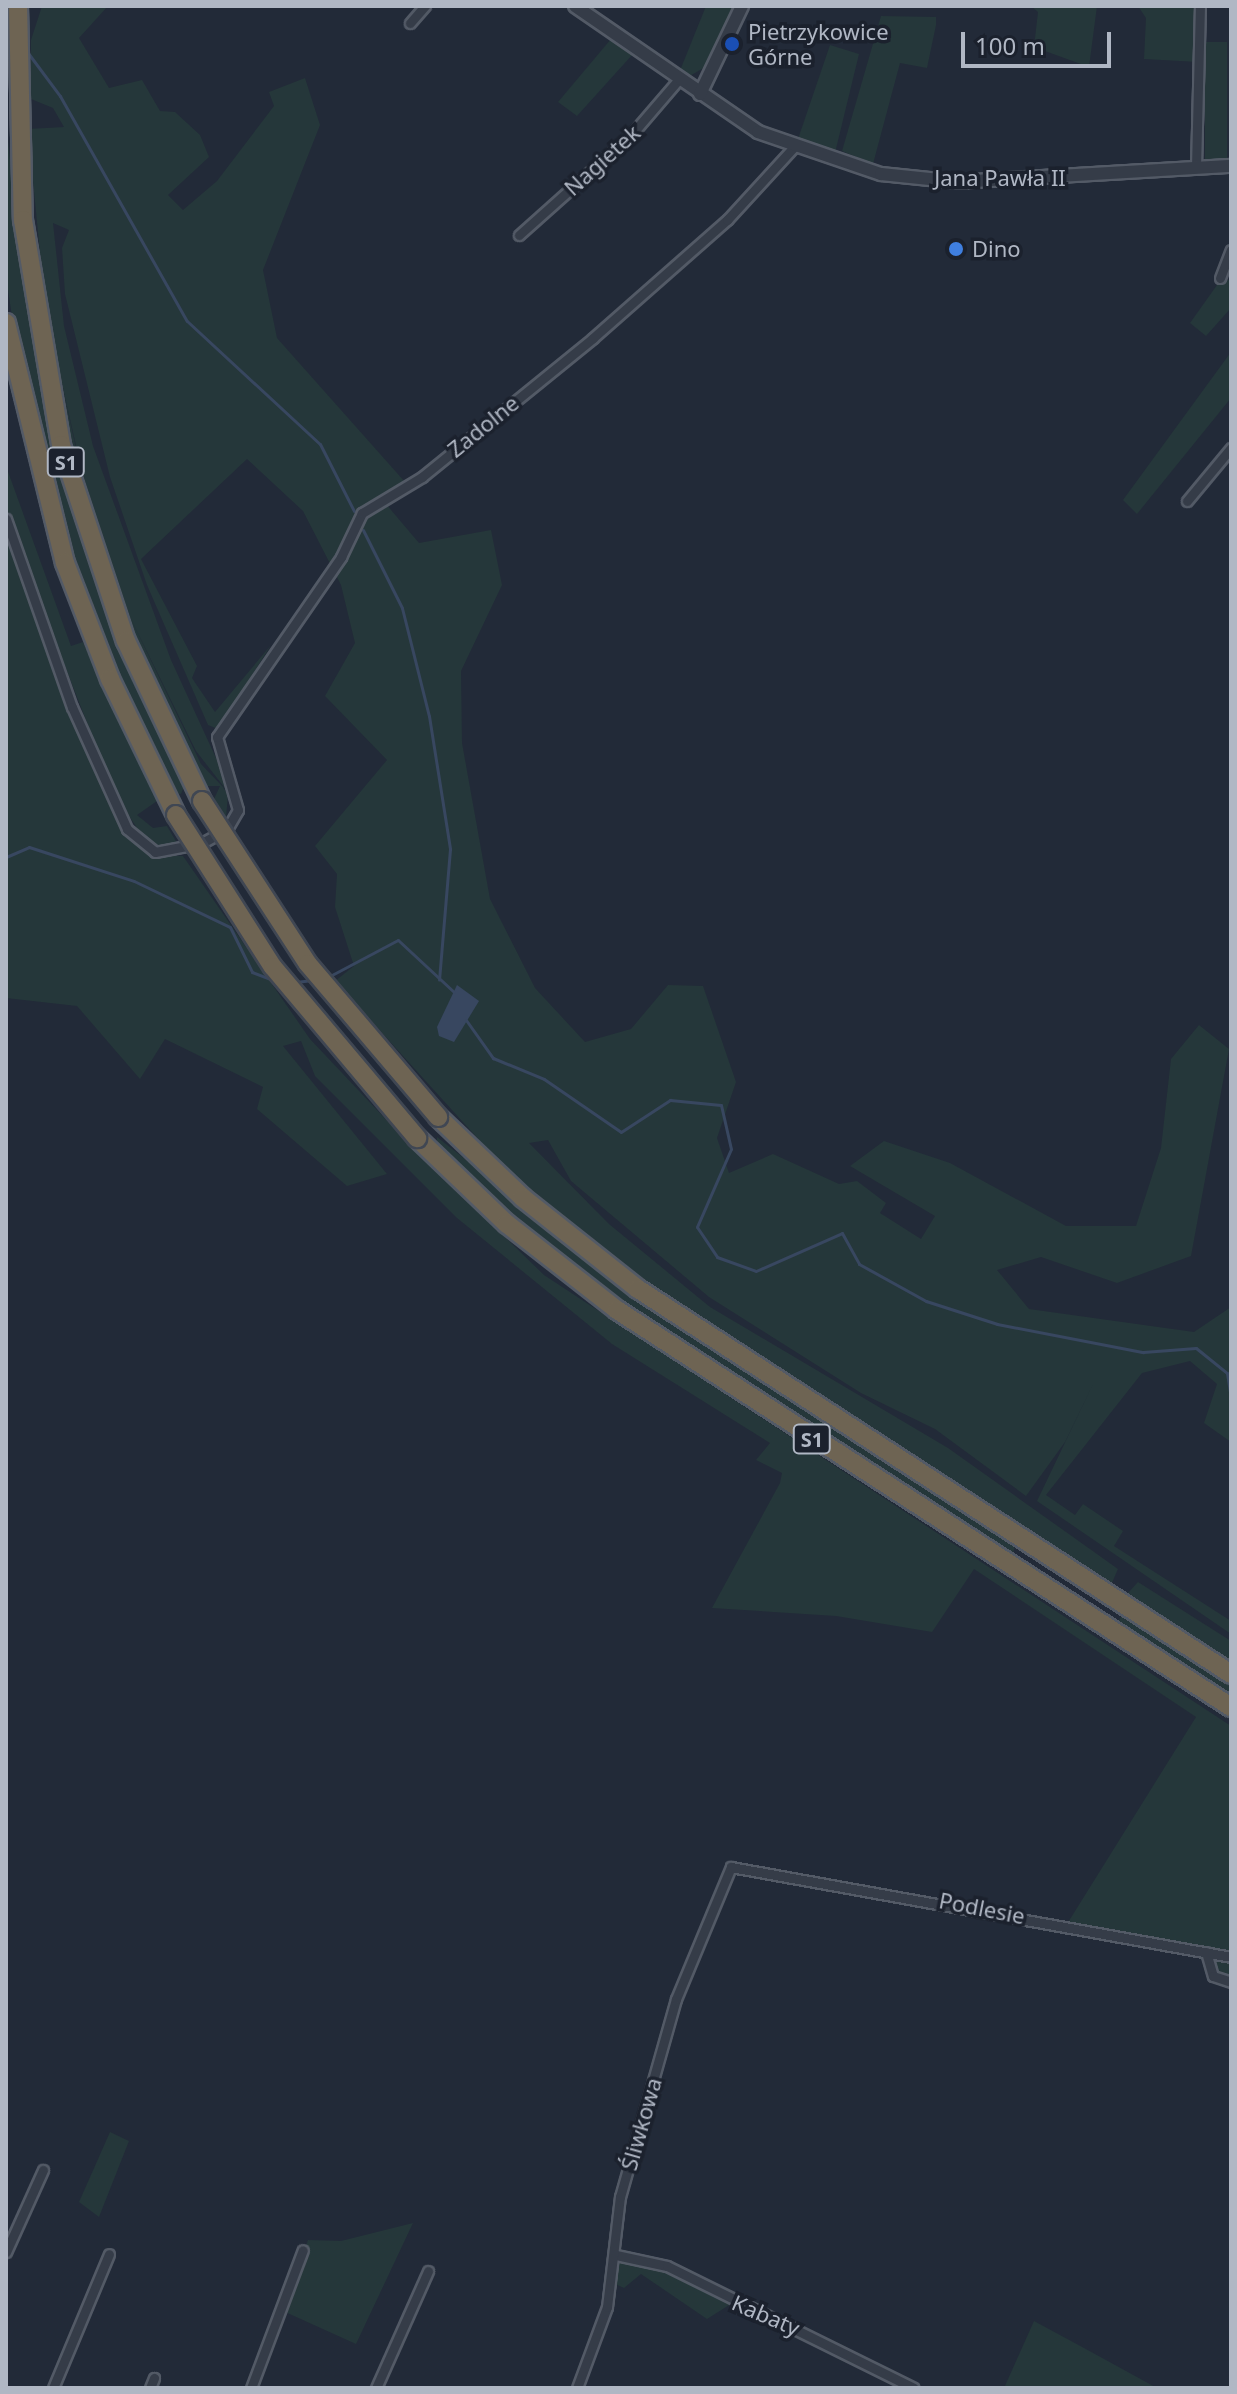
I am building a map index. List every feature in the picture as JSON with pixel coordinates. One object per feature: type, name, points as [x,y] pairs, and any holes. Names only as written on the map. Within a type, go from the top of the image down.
[{"type":"highway","name":"S1","points":[[18,6],[16,100],[36,326],[70,479],[137,670],[202,801],[308,964],[438,1117],[523,1198],[638,1289],[1231,1674]]},
{"type":"highway","name":"S1","points":[[6,323],[65,563],[110,679],[176,815],[273,967],[417,1138],[534,1247],[617,1310],[1231,1707]]},
{"type":"street","points":[[410,23],[425,6]]},
{"type":"street","name":"Jana Pawła II","points":[[575,6],[700,94],[794,147],[881,174],[957,182],[1231,166]]},
{"type":"street","points":[[700,94],[742,6]]},
{"type":"street","points":[[1196,168],[1200,6]]},
{"type":"street","name":"Nagietek","points":[[519,235],[631,135],[679,79]]},
{"type":"street","name":"Zadolne","points":[[6,519],[82,724],[127,829],[139,844],[163,853],[210,839],[236,817],[236,792],[217,737],[341,557],[362,513],[422,477],[593,338],[727,220],[794,147]]},
{"type":"street","points":[[1220,278],[1231,250]]},
{"type":"street","points":[[1187,501],[1231,448]]},
{"type":"street","name":"Podlesie","points":[[731,1867],[1231,1957]]},
{"type":"street","name":"Śliwkowa","points":[[577,2388],[607,2307],[616,2255],[620,2197],[676,1999],[731,1867]]},
{"type":"street","points":[[1206,1952],[1213,1976],[1231,1982]]},
{"type":"street","points":[[6,2252],[43,2170]]},
{"type":"street","points":[[251,2388],[303,2250]]},
{"type":"street","points":[[53,2388],[109,2254]]},
{"type":"street","name":"Kabaty","points":[[616,2255],[667,2266],[914,2388]]},
{"type":"street","points":[[376,2388],[428,2271]]},
{"type":"shaded area","points":[[42,6],[108,6],[79,38],[109,88],[142,80],[160,111],[175,112],[200,135],[209,157],[168,195],[183,210],[217,181],[274,106],[269,92],[305,78],[320,125],[263,270],[277,338],[405,482],[380,497],[419,543],[491,530],[502,585],[461,671],[462,743],[490,899],[535,988],[585,1042],[631,1029],[668,985],[703,986],[736,1082],[717,1138],[729,1173],[773,1154],[839,1184],[857,1181],[886,1203],[880,1213],[921,1239],[935,1216],[850,1166],[884,1141],[950,1163],[1066,1226],[1136,1226],[1161,1148],[1171,1059],[1199,1025],[1229,1049],[1191,1256],[1117,1283],[1041,1257],[997,1270],[1029,1309],[1194,1332],[1231,1307],[1231,1442],[1204,1423],[1217,1384],[1190,1361],[1142,1373],[1046,1495],[1075,1515],[1083,1504],[1123,1531],[1114,1546],[1231,1621],[1231,1634],[1037,1501],[1095,1380],[1065,1442],[1026,1496],[935,1429],[861,1393],[709,1297],[571,1181],[548,1140],[529,1143],[609,1224],[710,1307],[948,1448],[1118,1569],[1111,1585],[616,1261],[511,1175],[335,981],[354,966],[335,907],[337,874],[315,846],[387,760],[325,696],[355,643],[341,585],[303,511],[247,459],[141,559],[197,666],[192,678],[215,712],[271,645],[218,729],[208,725],[147,585],[110,477],[65,294],[62,248],[69,230],[53,223],[64,326],[93,446],[171,660],[233,795],[234,811],[228,822],[233,808],[231,796],[196,751],[128,613],[201,764],[228,795],[226,818],[214,799],[220,786],[206,786],[184,745],[121,602],[99,529],[125,605],[82,472],[51,335],[81,469],[62,408],[48,336],[28,129],[64,127],[53,108],[31,99],[31,40]]},
{"type":"shaded area","points":[[706,6],[733,6],[707,66],[688,77],[679,73]]},
{"type":"shaded area","points":[[1031,6],[1097,6],[1089,67],[1034,47],[1038,12]]},
{"type":"shaded area","points":[[1138,6],[1196,6],[1198,62],[1144,59],[1146,18]]},
{"type":"shaded area","points":[[881,16],[936,17],[936,25],[927,68],[900,63],[873,164],[842,151]]},
{"type":"shaded area","points":[[611,39],[633,54],[577,116],[558,102]]},
{"type":"shaded area","points":[[1205,42],[1227,42],[1227,164],[1205,164]]},
{"type":"shaded area","points":[[830,45],[859,54],[835,153],[798,139]]},
{"type":"shaded area","points":[[6,123],[25,295],[57,455],[114,630],[185,784],[181,794],[172,793],[141,732],[78,579],[16,344],[6,276]]},
{"type":"shaded area","points":[[1222,278],[1231,281],[1231,308],[1206,336],[1190,323]]},
{"type":"shaded area","points":[[1231,352],[1231,398],[1137,514],[1123,500]]},
{"type":"shaded area","points":[[6,466],[71,646],[83,642],[157,801],[137,815],[153,828],[167,826],[180,848],[148,844],[116,797],[6,515]]},
{"type":"shaded area","points":[[6,536],[74,723],[124,834],[149,855],[183,856],[310,1039],[410,1145],[544,1275],[1231,1726],[1231,1982],[1213,1976],[1206,1952],[1067,1924],[1196,1717],[974,1569],[932,1632],[836,1616],[712,1608],[780,1483],[782,1473],[756,1460],[770,1443],[612,1344],[457,1218],[315,1076],[301,1041],[283,1046],[387,1174],[347,1186],[257,1109],[263,1087],[165,1039],[140,1079],[77,1006],[6,998]]},
{"type":"shaded area","points":[[437,1137],[665,1316],[1016,1542],[1012,1557],[682,1347],[545,1246],[437,1149]]},
{"type":"shaded area","points":[[1138,1582],[1231,1641],[1231,1663],[1127,1594]]},
{"type":"shaded area","points":[[1123,1613],[1231,1681],[1231,1699],[1117,1624]]},
{"type":"shaded area","points":[[110,2132],[129,2141],[99,2217],[79,2202]]},
{"type":"shaded area","points":[[413,2223],[356,2344],[283,2311],[308,2240],[341,2241]]},
{"type":"shaded area","points":[[629,2252],[667,2266],[734,2302],[707,2319],[641,2274],[624,2288],[613,2283],[616,2255]]},
{"type":"shaded area","points":[[1034,2321],[1084,2348],[1157,2388],[1004,2388]]},
{"type":"water","points":[[457,985],[479,1001],[454,1042],[439,1036],[437,1027]]},
{"type":"waterway","points":[[28,53],[60,96],[187,321],[320,444],[354,511]]},
{"type":"waterway","points":[[363,530],[402,608],[429,716],[450,849],[439,980]]},
{"type":"waterway","points":[[6,857],[29,847],[134,881],[230,927],[252,972],[273,980]]},
{"type":"waterway","points":[[328,977],[398,940],[454,992]]},
{"type":"waterway","points":[[296,982],[312,980]]},
{"type":"waterway","points":[[466,1020],[493,1058],[544,1079],[621,1132],[670,1100],[721,1105],[731,1149],[697,1227],[717,1257],[756,1271],[842,1233],[859,1264],[926,1301],[997,1324],[1143,1352],[1196,1348],[1227,1373],[1231,1397]]},
{"type":"place","name":"Pietrzykowice Górne","points":[[732,44]]},
{"type":"place","name":"Dino","points":[[956,249]]}]
